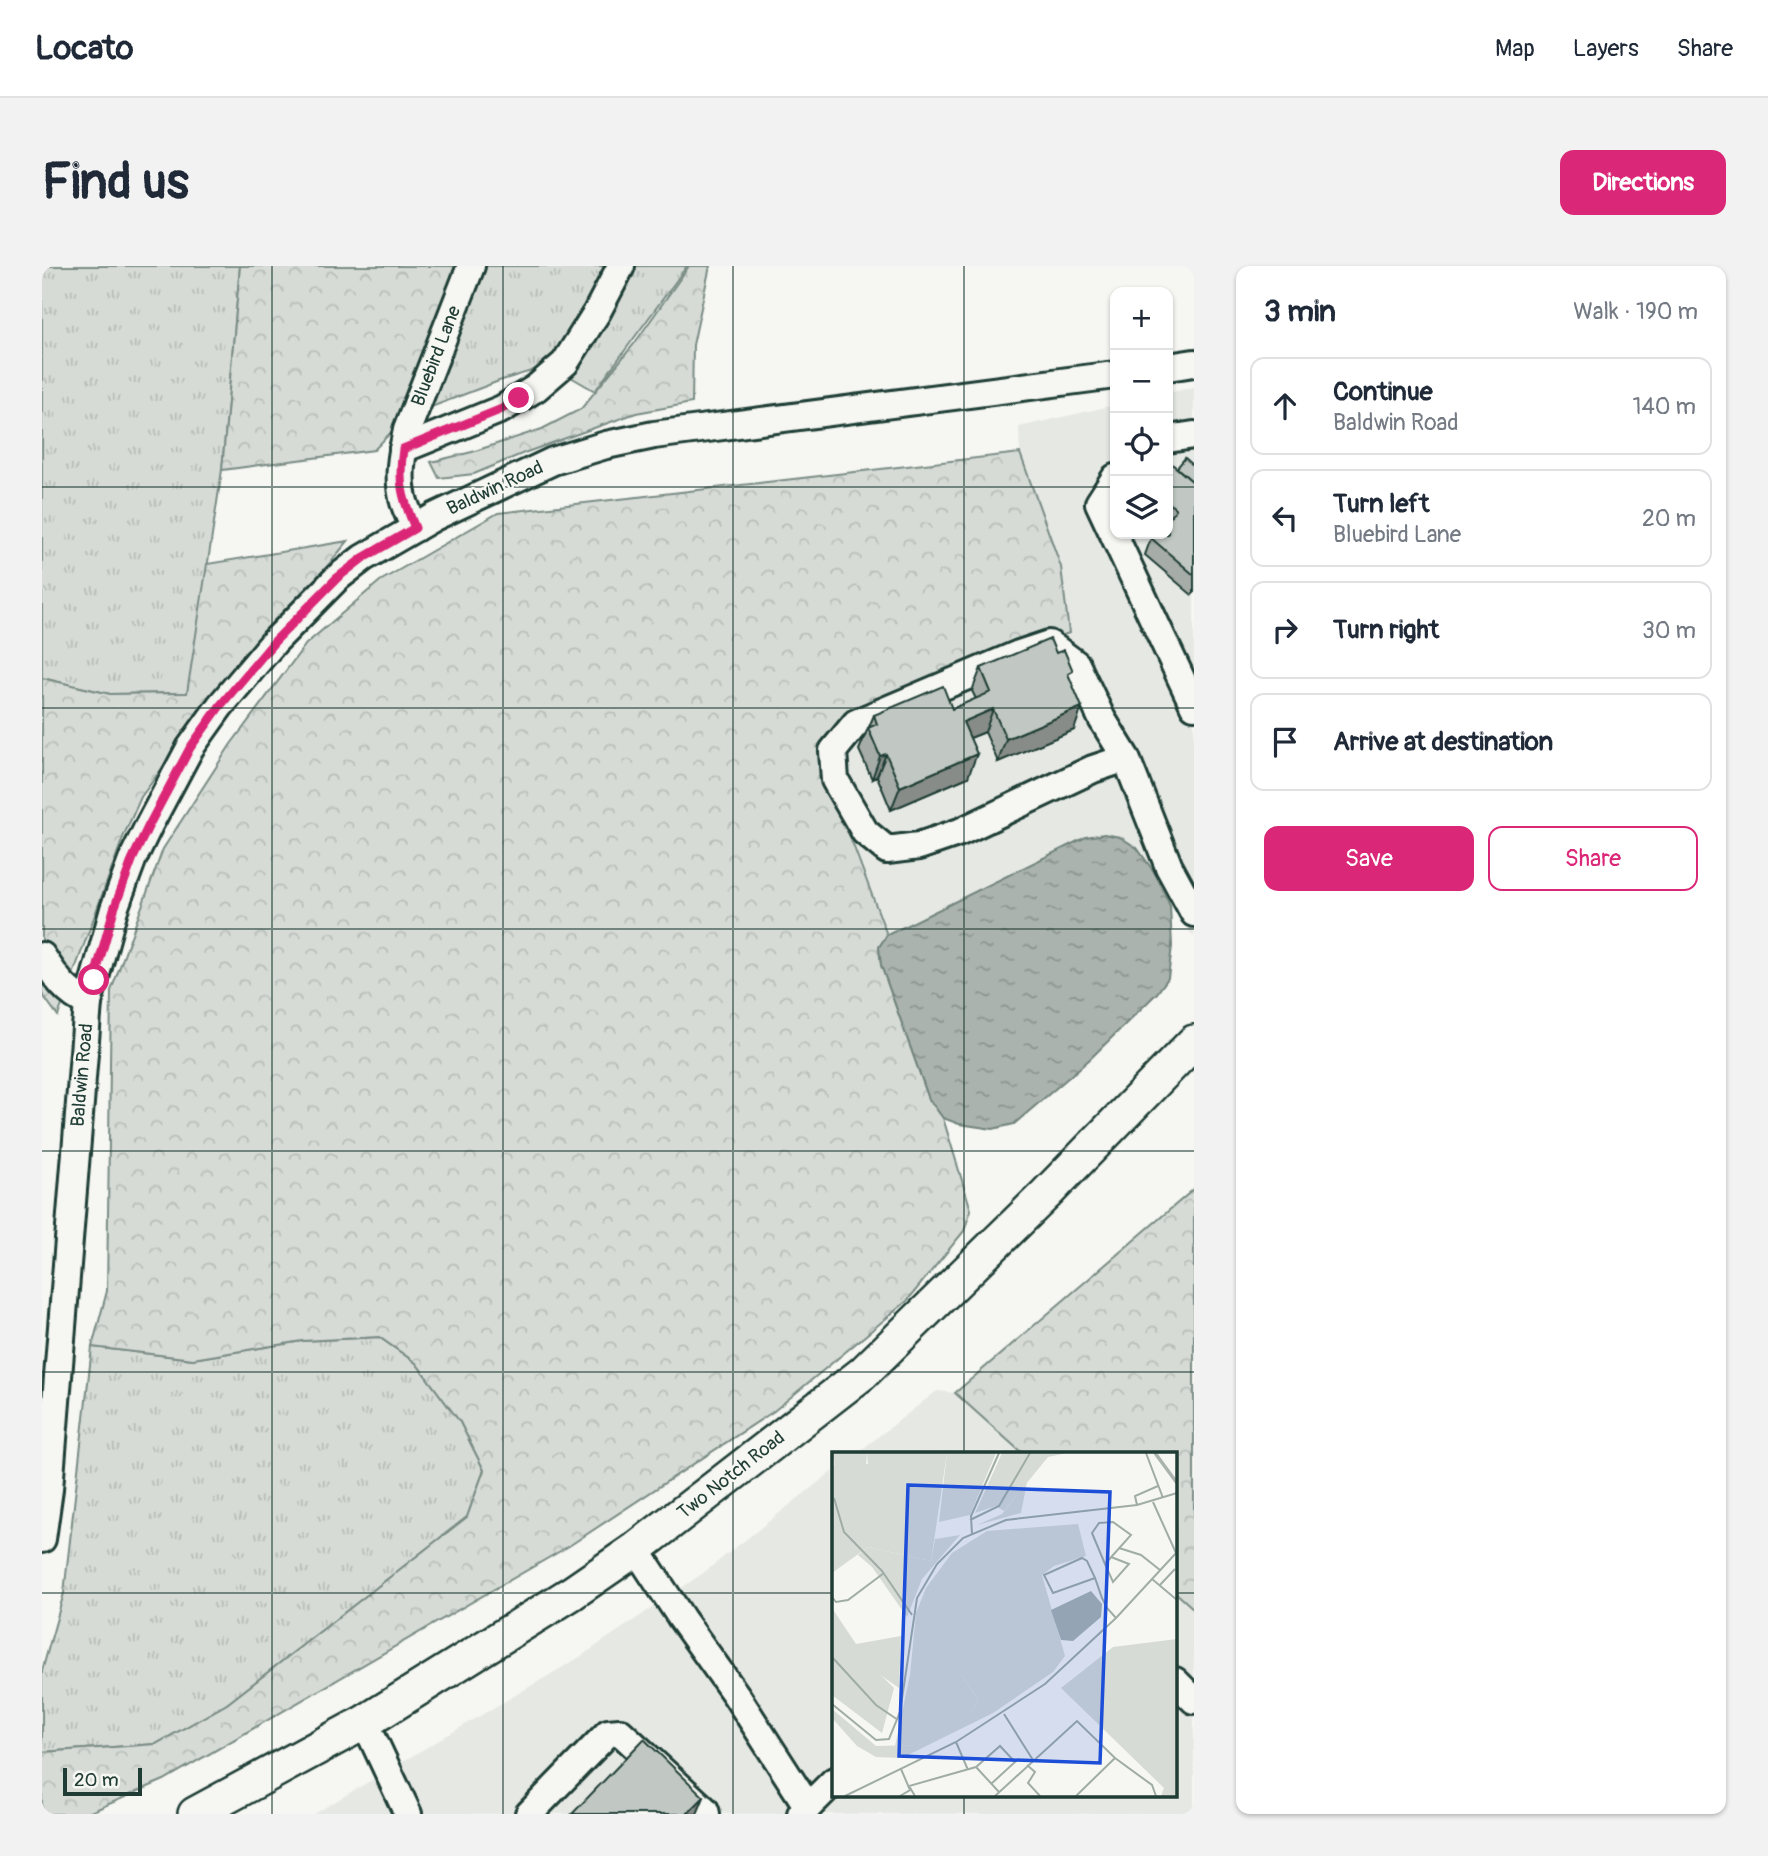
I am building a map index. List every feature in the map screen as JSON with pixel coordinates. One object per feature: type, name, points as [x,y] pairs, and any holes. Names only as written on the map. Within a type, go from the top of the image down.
[{"type":"main road","name":"Two Notch Road","points":[[195,1814],[365,1722],[572,1593],[636,1549],[863,1373],[1046,1194],[1194,1042]]},
{"type":"street","name":"Bluebird Lane","points":[[415,528],[401,488],[400,471],[407,430],[471,266]]},
{"type":"street","points":[[403,449],[502,409],[536,388],[565,362],[597,312],[621,266]]},
{"type":"street","points":[[1173,366],[1194,363]]},
{"type":"street","name":"Baldwin Road","points":[[42,1539],[50,1475],[88,1003],[114,909],[149,825],[190,748],[220,706],[274,642],[337,578],[363,558],[472,498],[553,461],[606,444],[654,435],[1110,376]]},
{"type":"street","points":[[1173,438],[1194,435]]},
{"type":"street","points":[[1110,485],[1098,503],[1110,526]]},
{"type":"street","points":[[1117,539],[1187,670],[1194,706]]},
{"type":"street","points":[[1126,758],[1093,769],[960,832],[919,846],[887,850],[865,832],[835,780],[833,751],[856,723],[1019,654],[1049,644],[1076,664],[1102,719],[1126,758],[1169,867],[1194,913]]},
{"type":"street","points":[[42,956],[61,985],[75,997],[88,1003]]},
{"type":"street","points":[[636,1549],[736,1695],[804,1810],[832,1783]]},
{"type":"street","points":[[1176,1682],[1194,1700]]},
{"type":"street","points":[[365,1722],[408,1814]]},
{"type":"street","points":[[529,1814],[608,1733],[620,1732],[705,1810],[706,1814]]},
{"type":"shaded area","points":[[1194,387],[1194,937],[1170,906],[1157,876],[1086,837],[887,935],[820,750],[1061,567],[1020,453],[1019,427],[1110,406],[1110,539],[1173,539],[1173,392]]},
{"type":"shaded area","points":[[937,1391],[955,1393],[1021,1452],[859,1452]]},
{"type":"shaded area","points":[[832,1472],[832,1797],[1176,1797],[1176,1593],[1194,1609],[1194,1814],[314,1814],[580,1657],[702,1574]]},
{"type":"green space","points":[[42,266],[240,266],[222,470],[188,693],[110,694],[42,678]]},
{"type":"green space","points":[[240,266],[459,266],[398,425],[374,450],[222,470]]},
{"type":"green space","points":[[485,266],[687,266],[595,391],[550,365],[426,409]]},
{"type":"green space","points":[[689,266],[710,266],[693,345],[692,403],[636,413],[474,474],[439,478],[431,462],[542,429],[581,409],[634,344]]},
{"type":"green space","points":[[1020,453],[1061,567],[1069,633],[887,697],[820,750],[887,935],[879,947],[881,965],[929,1099],[943,1118],[971,1210],[964,1231],[907,1301],[774,1411],[569,1546],[164,1780],[86,1814],[42,1814],[42,1752],[156,1744],[227,1704],[467,1517],[484,1470],[460,1422],[416,1363],[379,1337],[302,1341],[193,1359],[92,1347],[107,1291],[111,991],[163,849],[231,744],[306,644],[380,581],[498,513]]},
{"type":"green space","points":[[348,541],[174,752],[141,797],[124,835],[58,1016],[42,994],[42,678],[110,694],[187,693],[207,564]]},
{"type":"green space","points":[[1194,1189],[1194,1609],[1176,1593],[1176,1452],[1021,1452],[955,1393]]},
{"type":"green space","points":[[379,1337],[416,1363],[460,1422],[484,1470],[467,1517],[227,1704],[156,1744],[42,1752],[42,1671],[64,1593],[92,1347],[193,1359],[302,1341]]},
{"type":"water","points":[[1104,834],[1120,837],[1137,848],[1157,876],[1170,906],[1172,946],[1168,978],[1157,993],[1090,1059],[1014,1124],[993,1129],[959,1124],[943,1118],[929,1099],[881,965],[879,947],[887,935],[1086,837]]},
{"type":"building","points":[[1185,458],[1194,466],[1194,483],[1177,468]]},
{"type":"building","points":[[1173,465],[1194,483],[1194,575],[1152,539],[1173,539],[1173,513],[1176,509],[1173,506]]},
{"type":"building","points":[[1050,639],[1056,653],[1064,650],[1073,671],[1068,674],[1082,707],[1006,739],[993,709],[963,722],[977,754],[900,787],[886,754],[880,756],[868,728],[877,724],[874,715],[943,686],[952,709],[991,692],[981,668]]},
{"type":"building","points":[[644,1739],[704,1797],[687,1814],[572,1814]]},
{"type":"route","points":[[94,980],[114,909],[133,858],[190,748],[220,706],[312,602],[363,558],[415,528],[401,488],[403,449],[502,409],[519,398]]}]
